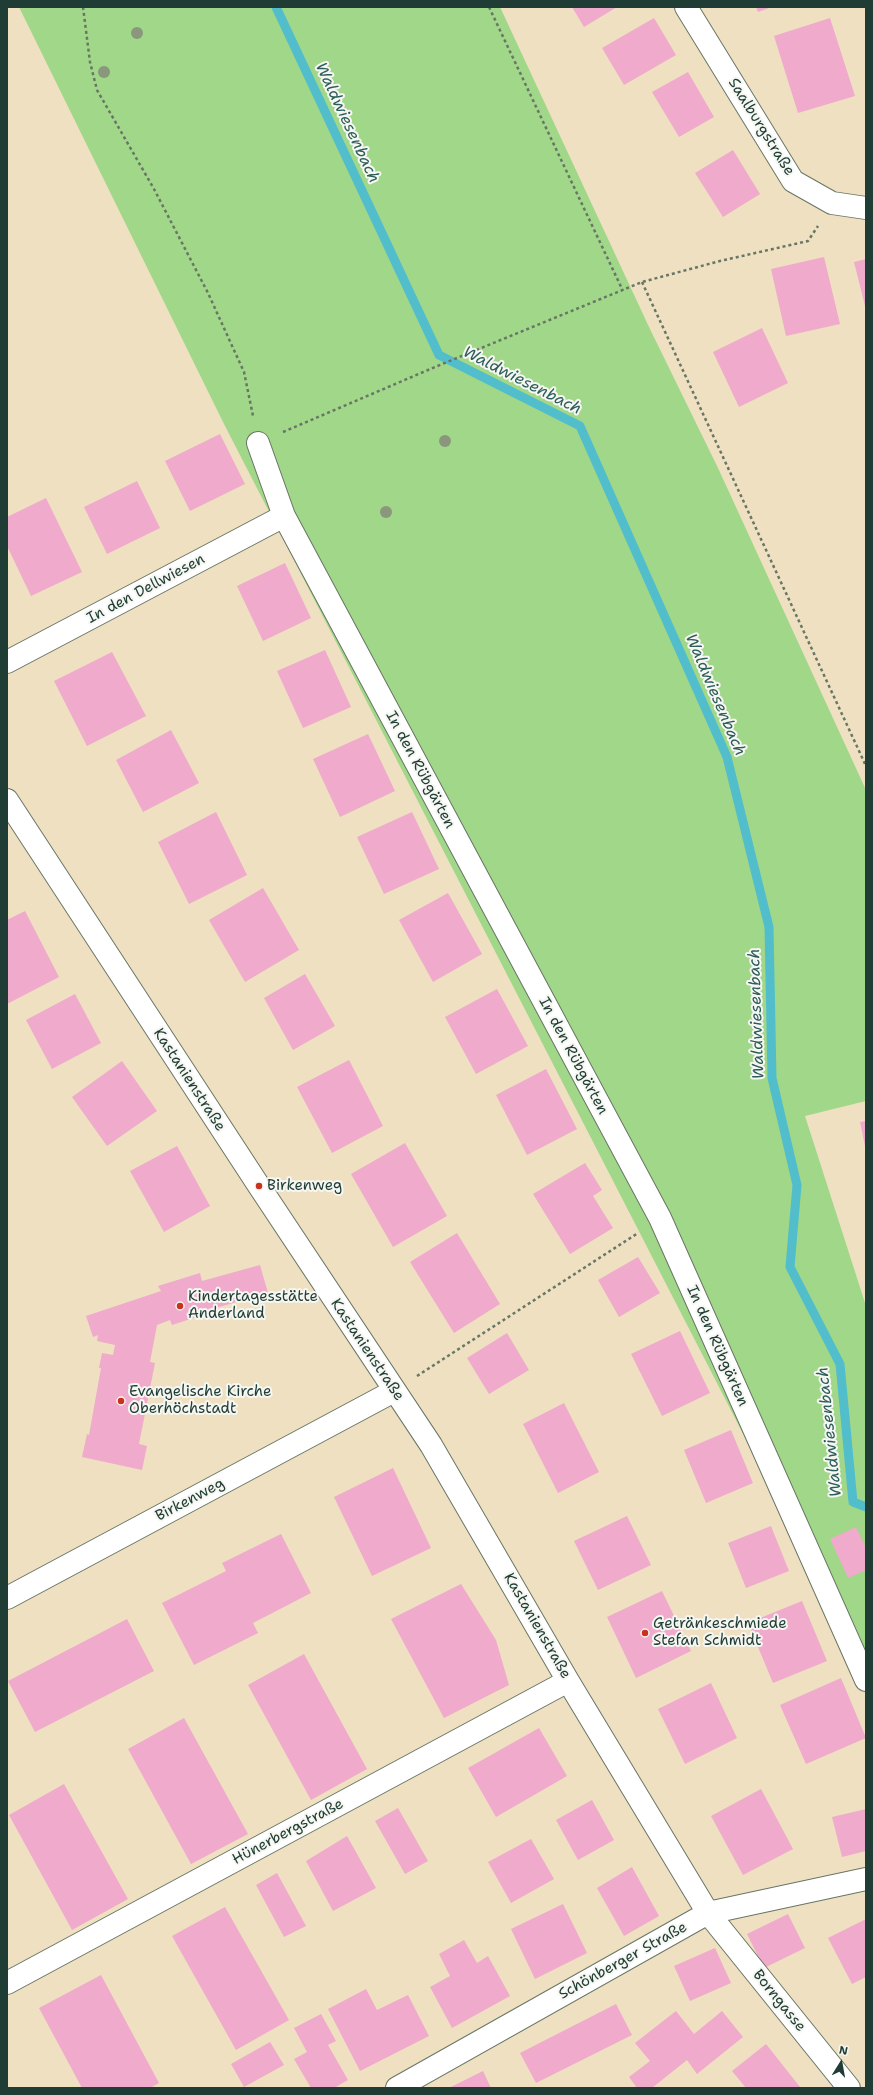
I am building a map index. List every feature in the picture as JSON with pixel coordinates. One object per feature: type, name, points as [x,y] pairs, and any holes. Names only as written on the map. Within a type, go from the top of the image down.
[{"type":"street","name":"Saalburgstraße","points":[[686,7],[793,181],[832,203],[866,208]]},
{"type":"street","name":"In den Rübgärten","points":[[258,443],[284,516],[660,1218],[866,1680]]},
{"type":"street","name":"In den Dellwiesen","points":[[7,662],[284,516]]},
{"type":"street","name":"Kastanienstraße","points":[[7,800],[394,1391],[431,1444],[568,1681],[708,1913]]},
{"type":"street","name":"Birkenweg","points":[[7,1598],[394,1391]]},
{"type":"street","name":"Hünerbergstraße","points":[[7,1983],[568,1681]]},
{"type":"street","name":"Schönberger Straße","points":[[397,2088],[708,1913],[866,1879]]},
{"type":"street","name":"Borngasse","points":[[708,1913],[849,2088]]},
{"type":"path","points":[[84,7],[90,62],[97,90],[154,189],[208,293],[244,372],[258,443],[435,367],[642,282],[720,261],[808,242],[832,203]]},
{"type":"path","points":[[489,7],[623,291]]},
{"type":"path","points":[[642,282],[866,766]]},
{"type":"path","points":[[394,1391],[660,1218]]},
{"type":"green space","points":[[19,7],[500,7],[649,327],[718,468],[866,790],[866,1101],[805,1116],[866,1306],[866,1673],[224,424]]},
{"type":"building","points":[[572,7],[617,7],[584,27]]},
{"type":"building","points":[[756,7],[772,7],[758,12]]},
{"type":"building","points":[[654,18],[676,55],[624,85],[602,48]]},
{"type":"building","points":[[830,18],[855,96],[798,113],[774,36]]},
{"type":"building","points":[[688,72],[714,117],[679,137],[652,92]]},
{"type":"building","points":[[733,150],[760,194],[723,217],[695,173]]},
{"type":"building","points":[[824,257],[840,324],[786,336],[771,269]]},
{"type":"building","points":[[866,259],[866,306],[865,306],[854,262]]},
{"type":"building","points":[[762,328],[788,383],[739,407],[713,352]]},
{"type":"building","points":[[220,434],[245,484],[190,511],[165,461]]},
{"type":"building","points":[[137,481],[160,528],[107,554],[84,507]]},
{"type":"building","points":[[46,498],[82,572],[31,596],[7,546],[7,517]]},
{"type":"building","points":[[285,563],[311,618],[263,641],[237,586]]},
{"type":"building","points":[[325,650],[351,707],[303,728],[277,671]]},
{"type":"building","points":[[112,652],[146,716],[87,746],[54,681]]},
{"type":"building","points":[[171,730],[199,783],[143,812],[116,760]]},
{"type":"building","points":[[368,734],[395,791],[340,817],[313,759]]},
{"type":"building","points":[[216,812],[247,875],[189,904],[158,842]]},
{"type":"building","points":[[412,812],[439,869],[384,894],[357,837]]},
{"type":"building","points":[[263,888],[299,950],[245,982],[209,920]]},
{"type":"building","points":[[448,893],[482,954],[433,982],[399,920]]},
{"type":"building","points":[[25,911],[59,977],[7,1004],[7,920]]},
{"type":"building","points":[[305,974],[335,1026],[293,1050],[264,998]]},
{"type":"building","points":[[497,989],[528,1046],[476,1074],[445,1017]]},
{"type":"building","points":[[75,994],[101,1043],[52,1069],[26,1020]]},
{"type":"building","points":[[349,1060],[383,1126],[332,1153],[297,1087]]},
{"type":"building","points":[[122,1061],[157,1111],[107,1146],[72,1097]]},
{"type":"building","points":[[546,1069],[577,1129],[527,1155],[496,1095]]},
{"type":"building","points":[[866,1121],[866,1146],[865,1146],[860,1122]]},
{"type":"building","points":[[405,1143],[447,1216],[393,1247],[351,1174]]},
{"type":"building","points":[[177,1146],[210,1206],[164,1232],[130,1171]]},
{"type":"building","points":[[585,1163],[602,1190],[593,1196],[613,1228],[570,1254],[533,1194]]},
{"type":"building","points":[[457,1233],[500,1304],[454,1333],[410,1262]]},
{"type":"building","points":[[638,1257],[660,1293],[619,1317],[598,1280]]},
{"type":"building","points":[[260,1265],[268,1293],[212,1309],[209,1313],[172,1325],[170,1320],[157,1325],[150,1362],[155,1363],[139,1444],[147,1446],[142,1470],[82,1457],[87,1434],[89,1435],[101,1368],[99,1368],[102,1353],[113,1355],[115,1345],[97,1341],[98,1335],[93,1337],[86,1316],[161,1291],[158,1286],[200,1273],[202,1281]]},
{"type":"building","points":[[680,1331],[710,1393],[662,1416],[631,1354]]},
{"type":"building","points":[[507,1333],[529,1370],[489,1394],[467,1358]]},
{"type":"building","points":[[564,1403],[599,1472],[558,1493],[523,1424]]},
{"type":"building","points":[[731,1430],[753,1483],[706,1503],[684,1450]]},
{"type":"building","points":[[393,1468],[431,1548],[372,1576],[334,1497]]},
{"type":"building","points":[[627,1516],[651,1565],[598,1590],[574,1541]]},
{"type":"building","points":[[771,1526],[789,1571],[746,1588],[728,1543]]},
{"type":"building","points":[[856,1527],[866,1548],[866,1570],[848,1578],[830,1539]]},
{"type":"building","points":[[281,1534],[311,1593],[253,1623],[258,1633],[194,1665],[162,1603],[226,1571],[222,1563]]},
{"type":"building","points":[[461,1584],[496,1640],[509,1685],[444,1718],[391,1619]]},
{"type":"building","points":[[662,1591],[691,1651],[636,1678],[607,1617]]},
{"type":"building","points":[[802,1601],[827,1661],[773,1683],[748,1623]]},
{"type":"building","points":[[127,1619],[154,1671],[35,1732],[8,1681]]},
{"type":"building","points":[[304,1654],[367,1769],[311,1800],[248,1685]]},
{"type":"building","points":[[841,1678],[866,1738],[806,1764],[780,1705]]},
{"type":"building","points":[[711,1683],[737,1738],[685,1764],[658,1709]]},
{"type":"building","points":[[184,1718],[248,1834],[191,1864],[128,1749]]},
{"type":"building","points":[[539,1728],[567,1776],[496,1817],[468,1768]]},
{"type":"building","points":[[64,1784],[128,1899],[72,1930],[9,1815]]},
{"type":"building","points":[[761,1789],[793,1849],[743,1875],[711,1816]]},
{"type":"building","points":[[592,1800],[614,1840],[578,1860],[556,1820]]},
{"type":"building","points":[[398,1808],[428,1861],[405,1874],[375,1821]]},
{"type":"building","points":[[866,1809],[866,1851],[842,1857],[832,1817]]},
{"type":"building","points":[[347,1836],[376,1888],[333,1911],[306,1861]]},
{"type":"building","points":[[531,1839],[554,1879],[511,1903],[488,1862]]},
{"type":"building","points":[[632,1867],[659,1916],[624,1936],[597,1888]]},
{"type":"building","points":[[277,1873],[306,1926],[284,1937],[256,1885]]},
{"type":"building","points":[[563,1904],[587,1953],[535,1979],[511,1929]]},
{"type":"building","points":[[225,1907],[289,2020],[236,2050],[172,1936]]},
{"type":"building","points":[[788,1914],[805,1948],[764,1968],[747,1934]]},
{"type":"building","points":[[866,1919],[866,1977],[852,1984],[828,1938]]},
{"type":"building","points":[[464,1940],[477,1963],[488,1956],[510,1996],[452,2028],[430,1987],[450,1976],[439,1954]]},
{"type":"building","points":[[715,1948],[731,1983],[690,2001],[674,1966]]},
{"type":"building","points":[[101,1975],[159,2083],[150,2088],[82,2088],[39,2008]]},
{"type":"building","points":[[366,1989],[377,2010],[408,1995],[429,2036],[360,2071],[328,2009]]},
{"type":"building","points":[[616,2004],[632,2035],[536,2083],[520,2053]]},
{"type":"building","points":[[676,2011],[694,2034],[722,2011],[743,2037],[697,2074],[687,2060],[652,2088],[637,2088],[629,2077],[650,2061],[635,2043]]},
{"type":"building","points":[[321,2014],[336,2041],[328,2045],[348,2080],[334,2088],[311,2088],[294,2059],[307,2052],[294,2028]]},
{"type":"building","points":[[270,2042],[284,2065],[244,2087],[231,2064]]},
{"type":"building","points":[[766,2044],[800,2087],[799,2088],[746,2088],[732,2071]]},
{"type":"building","points":[[483,2071],[491,2088],[449,2088]]},
{"type":"waterway","name":"Waldwiesenbach","points":[[276,7],[439,355],[580,426],[727,757],[769,927],[772,1078],[797,1185],[790,1267],[840,1364],[853,1502],[866,1507]]},
{"type":"place","name":"Birkenweg","points":[[259,1186]]},
{"type":"place","name":"Kindertagesstätte Anderland","points":[[180,1306]]},
{"type":"place","name":"Evangelische Kirche Oberhöchstadt","points":[[121,1401]]},
{"type":"place","name":"Getränkeschmiede Stefan Schmidt","points":[[645,1633]]}]
